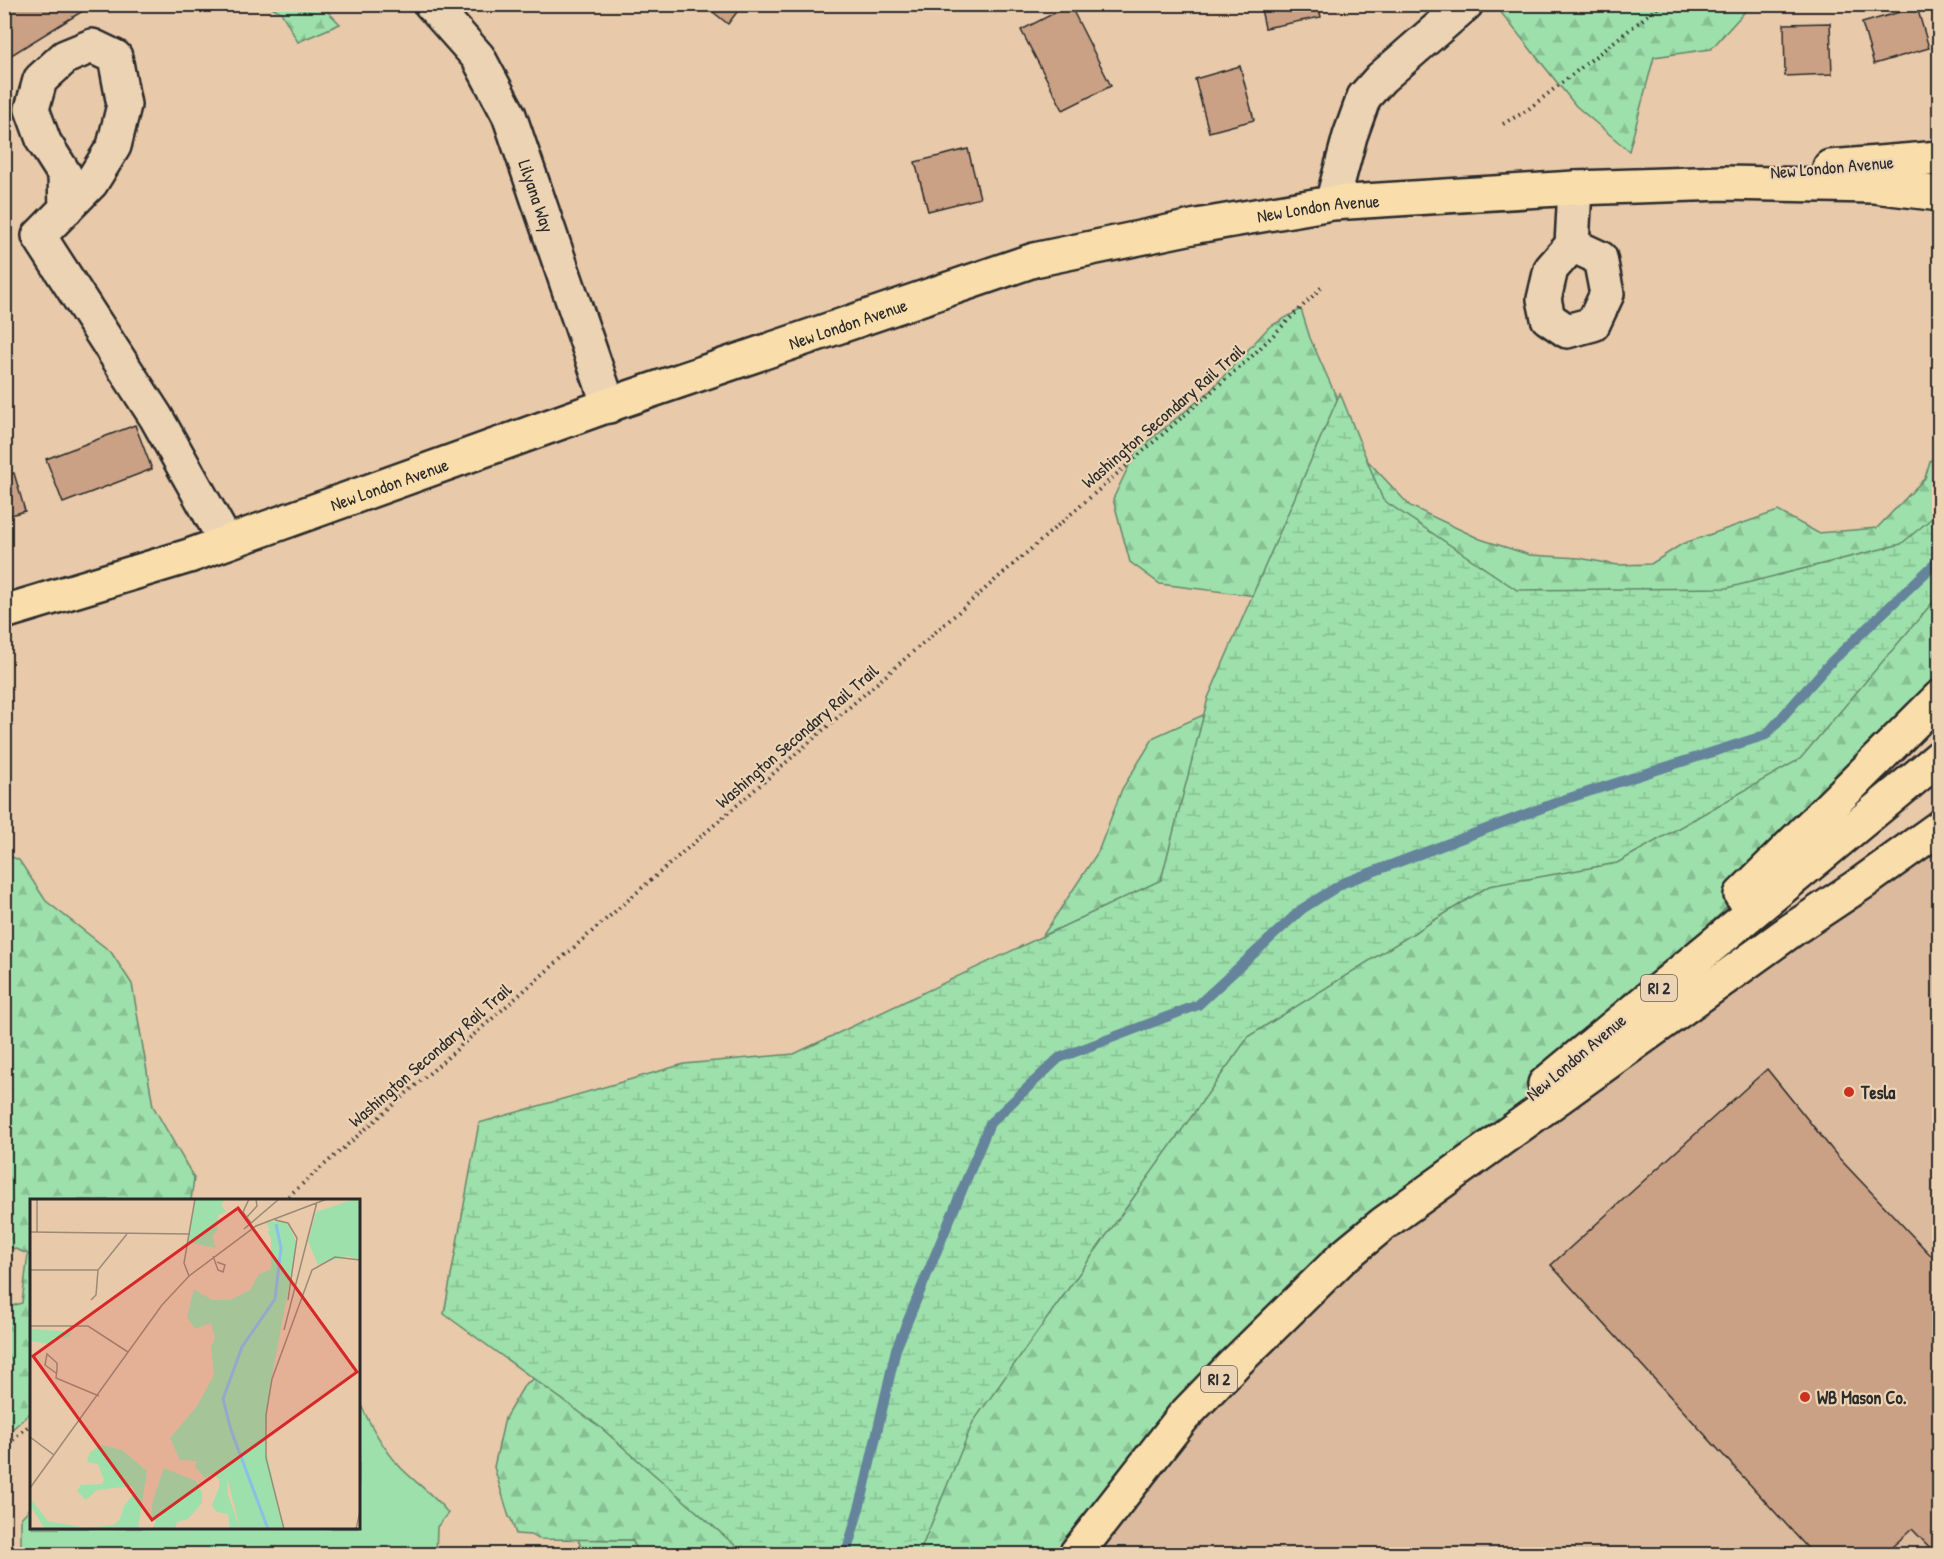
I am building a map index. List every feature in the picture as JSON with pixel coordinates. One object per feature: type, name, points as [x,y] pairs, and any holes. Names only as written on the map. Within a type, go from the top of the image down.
[{"type":"main road","name":"New London Avenue","points":[[1725,183],[1767,172],[1940,158]]},
{"type":"main road","name":"New London Avenue","points":[[4,612],[189,556],[609,405],[1034,260],[1197,226],[1332,203],[1575,188],[1725,183],[1874,186],[1940,194]]},
{"type":"main road","points":[[1592,1043],[1693,946],[1717,918],[1940,697]]},
{"type":"main road","name":"New London Avenue","points":[[1383,1224],[1592,1043],[1940,757]]},
{"type":"main road","points":[[1383,1224],[1793,929],[1940,827]]},
{"type":"main road","name":"RI 2","points":[[1076,1554],[1183,1417],[1343,1257],[1383,1224]]},
{"type":"street","name":"Lilyana Way","points":[[432,4],[478,57],[509,115],[609,405]]},
{"type":"street","points":[[1332,203],[1350,136],[1364,98],[1381,78],[1466,4]]},
{"type":"street","points":[[1572,245],[1575,188]]},
{"type":"street","points":[[66,208],[39,236],[156,417],[226,542]]},
{"type":"path","points":[[1503,124],[1526,111],[1662,4]]},
{"type":"path","name":"Washington Secondary Rail Trail","points":[[285,1199],[1241,366],[1323,286]]},
{"type":"path","points":[[4,1448],[30,1425]]},
{"type":"shaded area","points":[[1939,828],[1939,1554],[1082,1554],[1343,1257]]},
{"type":"green space","points":[[268,5],[321,5],[340,24],[298,42],[281,12]]},
{"type":"green space","points":[[1495,5],[1751,5],[1711,49],[1654,57],[1629,151],[1576,106]]},
{"type":"green space","points":[[1301,309],[1310,338],[1336,396],[1353,445],[1410,506],[1480,539],[1530,555],[1579,558],[1618,565],[1651,564],[1682,544],[1778,511],[1818,533],[1877,528],[1925,478],[1930,461],[1939,454],[1939,698],[1853,786],[1713,921],[1657,990],[1613,1032],[1343,1257],[1082,1554],[640,1554],[632,1540],[539,1539],[531,1535],[516,1534],[494,1467],[505,1418],[525,1384],[571,1357],[995,1008],[1098,852],[1122,789],[1154,737],[1210,712],[1257,596],[1160,584],[1130,562],[1113,499],[1136,451],[1209,392],[1269,327]]},
{"type":"green space","points":[[1340,393],[1383,500],[1517,590],[1727,588],[1901,544],[1939,512],[1939,595],[1800,759],[1617,863],[1489,886],[1249,1036],[973,1422],[919,1554],[745,1554],[600,1427],[444,1314],[479,1123],[684,1064],[794,1054],[1161,880],[1208,698]]},
{"type":"green space","points":[[5,854],[19,860],[46,901],[111,952],[132,984],[153,1106],[194,1178],[191,1199],[30,1199],[30,1413],[5,1436],[5,1308],[22,1303],[28,1254],[5,1245]]},
{"type":"green space","points":[[360,1403],[377,1436],[394,1460],[448,1513],[437,1527],[436,1554],[21,1554],[21,1518],[30,1508],[30,1529],[360,1529]]},
{"type":"green space","points":[[578,1539],[632,1540],[640,1554],[584,1554]]},
{"type":"building","points":[[94,4],[5,59],[4,5]]},
{"type":"building","points":[[703,4],[743,4],[728,24]]},
{"type":"building","points":[[1260,4],[1318,4],[1321,17],[1265,28]]},
{"type":"building","points":[[1386,4],[1399,4],[1394,11]]},
{"type":"building","points":[[1070,5],[1111,86],[1063,110],[1021,30]]},
{"type":"building","points":[[1917,7],[1929,48],[1874,64],[1862,23]]},
{"type":"building","points":[[1830,23],[1832,74],[1785,76],[1784,24]]},
{"type":"building","points":[[1240,66],[1254,120],[1209,132],[1195,79]]},
{"type":"building","points":[[968,149],[980,198],[928,211],[915,162]]},
{"type":"building","points":[[135,425],[152,469],[63,503],[46,459]]},
{"type":"building","points":[[14,473],[25,511],[4,517],[4,476]]},
{"type":"building","name":"WB Mason Co.","points":[[1767,1069],[1838,1157],[1940,1265],[1940,1554],[1936,1554],[1912,1529],[1884,1554],[1813,1554],[1551,1265]]},
{"type":"waterway","points":[[846,1554],[863,1494],[896,1349],[990,1123],[1059,1058],[1198,1005],[1302,909],[1343,883],[1566,799],[1766,735],[1831,662],[1940,559]]},
{"type":"place","name":"Tesla","points":[[1849,1092]]},
{"type":"place","name":"WB Mason Co.","points":[[1805,1397]]}]
